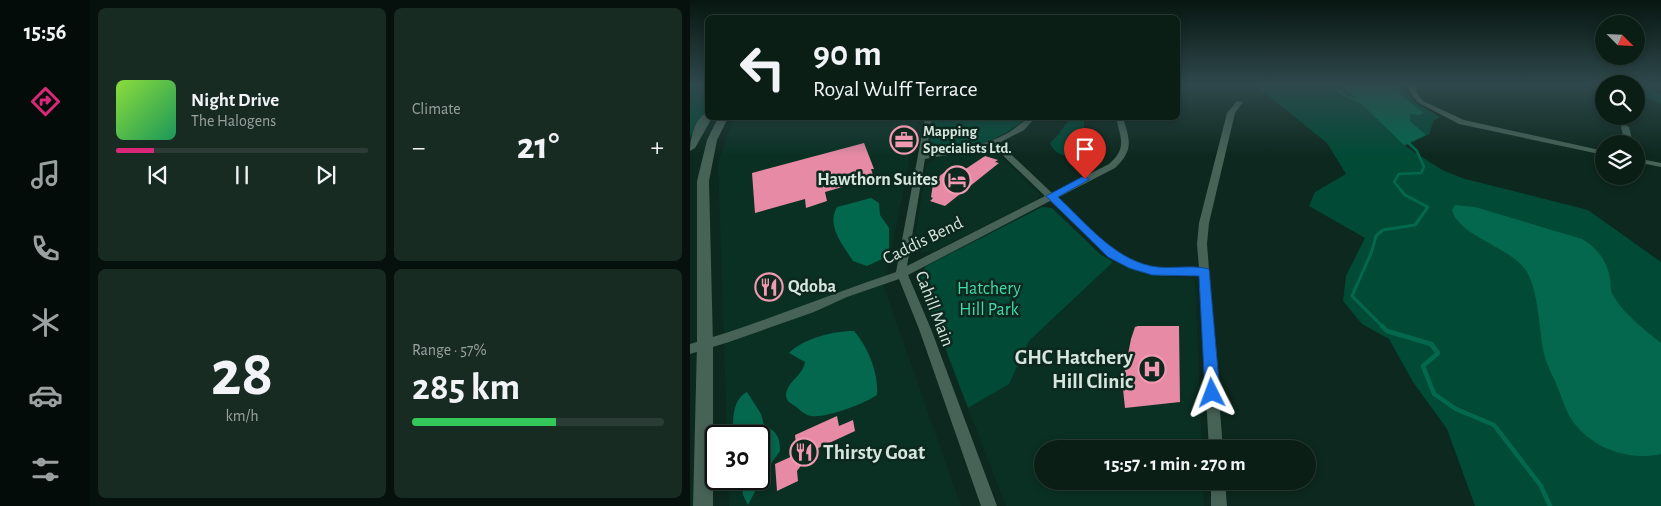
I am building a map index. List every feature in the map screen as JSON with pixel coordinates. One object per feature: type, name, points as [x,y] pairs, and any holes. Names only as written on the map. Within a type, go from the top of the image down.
[{"type":"main road","points":[[690,148],[706,120]]},
{"type":"main road","points":[[703,506],[697,346],[703,181],[712,140],[722,120]]},
{"type":"street","points":[[1215,440],[1202,244],[1204,223],[1231,113],[1234,109]]},
{"type":"street","points":[[1434,109],[1452,118],[1493,130],[1595,151]]},
{"type":"street","name":"Cahill Main","points":[[928,120],[902,256],[902,274],[925,329],[989,506]]},
{"type":"street","points":[[921,157],[966,150],[993,142],[1021,128],[1030,120]]},
{"type":"street","name":"Caddis Bend","points":[[697,346],[810,309],[843,294],[902,274],[1112,166],[1122,156],[1127,144],[1121,120]]},
{"type":"street","points":[[1625,126],[1627,135]]},
{"type":"street","points":[[993,142],[1052,196],[1098,242],[1122,260],[1138,267],[1162,272],[1205,272]]},
{"type":"street","points":[[1645,162],[1661,166]]},
{"type":"street","points":[[1218,490],[1219,506]]},
{"type":"shaded area","points":[[1366,109],[1418,109],[1424,113],[1418,115],[1410,114],[1410,121],[1426,135],[1404,145]]},
{"type":"shaded area","points":[[733,120],[918,120],[884,287],[961,506],[729,506],[728,490],[770,490],[770,425],[727,425],[718,162]]},
{"type":"shaded area","points":[[989,148],[995,150],[1040,194],[1037,200],[934,251],[922,252],[913,247],[927,164],[936,158]]},
{"type":"shaded area","points":[[871,198],[879,203],[880,215],[889,228],[889,251],[884,258],[867,266],[853,261],[837,235],[833,221],[837,207]]},
{"type":"shaded area","points":[[1455,205],[1475,207],[1582,239],[1601,255],[1609,272],[1611,291],[1616,300],[1634,320],[1661,343],[1661,454],[1635,456],[1621,453],[1597,443],[1576,426],[1567,412],[1545,358],[1534,290],[1527,272],[1520,263],[1465,228],[1452,210]]},
{"type":"shaded area","points":[[1113,262],[1154,276],[1195,279],[1202,440],[1034,440],[1034,490],[1203,490],[1204,506],[1006,506],[968,408],[1009,384],[1029,341]]},
{"type":"shaded area","points":[[854,331],[872,361],[877,395],[845,410],[818,416],[807,415],[789,402],[786,397],[787,390],[804,367],[805,362],[789,353],[811,339],[838,332]]},
{"type":"shaded area","points":[[747,392],[761,414],[764,425],[733,425],[734,412],[742,395]]},
{"type":"shaded area","points":[[770,429],[777,435],[780,451],[770,465]]},
{"type":"shaded area","points":[[742,490],[756,490],[748,505]]},
{"type":"green space","points":[[690,109],[705,109],[705,111],[690,137]]},
{"type":"green space","points":[[1284,109],[1426,109],[1440,117],[1434,120],[1429,134],[1405,146],[1442,170],[1465,179],[1588,210],[1661,262],[1661,506],[1475,506],[1447,429],[1413,382],[1389,339],[1362,324],[1343,301],[1346,276],[1365,238],[1309,206],[1315,192],[1346,174],[1327,143]]},
{"type":"green space","points":[[933,120],[1024,120],[1017,126],[995,138],[970,147],[944,151],[932,150],[929,147]]},
{"type":"green space","points":[[1069,120],[1084,120],[1084,150],[1070,156],[1060,154],[1052,148],[1050,143]]},
{"type":"green space","name":"Hatchery Hill Park","points":[[1042,207],[1052,208],[1100,254],[1113,262],[1029,341],[1009,384],[968,408],[918,277],[926,266]]},
{"type":"building","points":[[864,143],[874,169],[871,169],[874,178],[825,192],[827,201],[806,208],[805,199],[755,213],[752,173]]},
{"type":"building","name":"Hawthorn Suites","points":[[985,156],[998,160],[995,162],[999,163],[945,206],[930,201],[933,198],[931,197],[933,184],[936,183],[937,178],[946,171],[961,172]]},
{"type":"building","name":"GHC Hatchery Hill Clinic","points":[[1179,326],[1180,402],[1125,408],[1123,389],[1115,390],[1116,382],[1120,381],[1121,375],[1124,375],[1131,339],[1135,327]]},
{"type":"building","name":"Thirsty Goat","points":[[837,416],[839,426],[853,420],[855,431],[812,451],[797,471],[798,481],[777,491],[775,464],[797,454],[795,435]]},
{"type":"waterway","points":[[1373,109],[1417,151],[1424,167],[1421,173],[1399,174],[1394,182],[1401,190]]},
{"type":"waterway","points":[[1400,189],[1405,195],[1428,207],[1415,225],[1383,230],[1376,236],[1372,251],[1352,296],[1387,331],[1431,344],[1438,353],[1423,366],[1434,394],[1456,409],[1494,425],[1541,486],[1550,506]]},
{"type":"place","name":"Mapping Specialists Ltd.","points":[[904,140]]},
{"type":"place","name":"Hawthorn Suites","points":[[957,180]]},
{"type":"place","name":"Qdoba","points":[[769,287]]},
{"type":"place","name":"GHC Hatchery Hill Clinic","points":[[1152,369]]},
{"type":"place","name":"Thirsty Goat","points":[[804,452]]},
{"type":"route","points":[[1085,179],[1052,196],[1112,254],[1138,267],[1162,272],[1205,272],[1212,393]]}]
